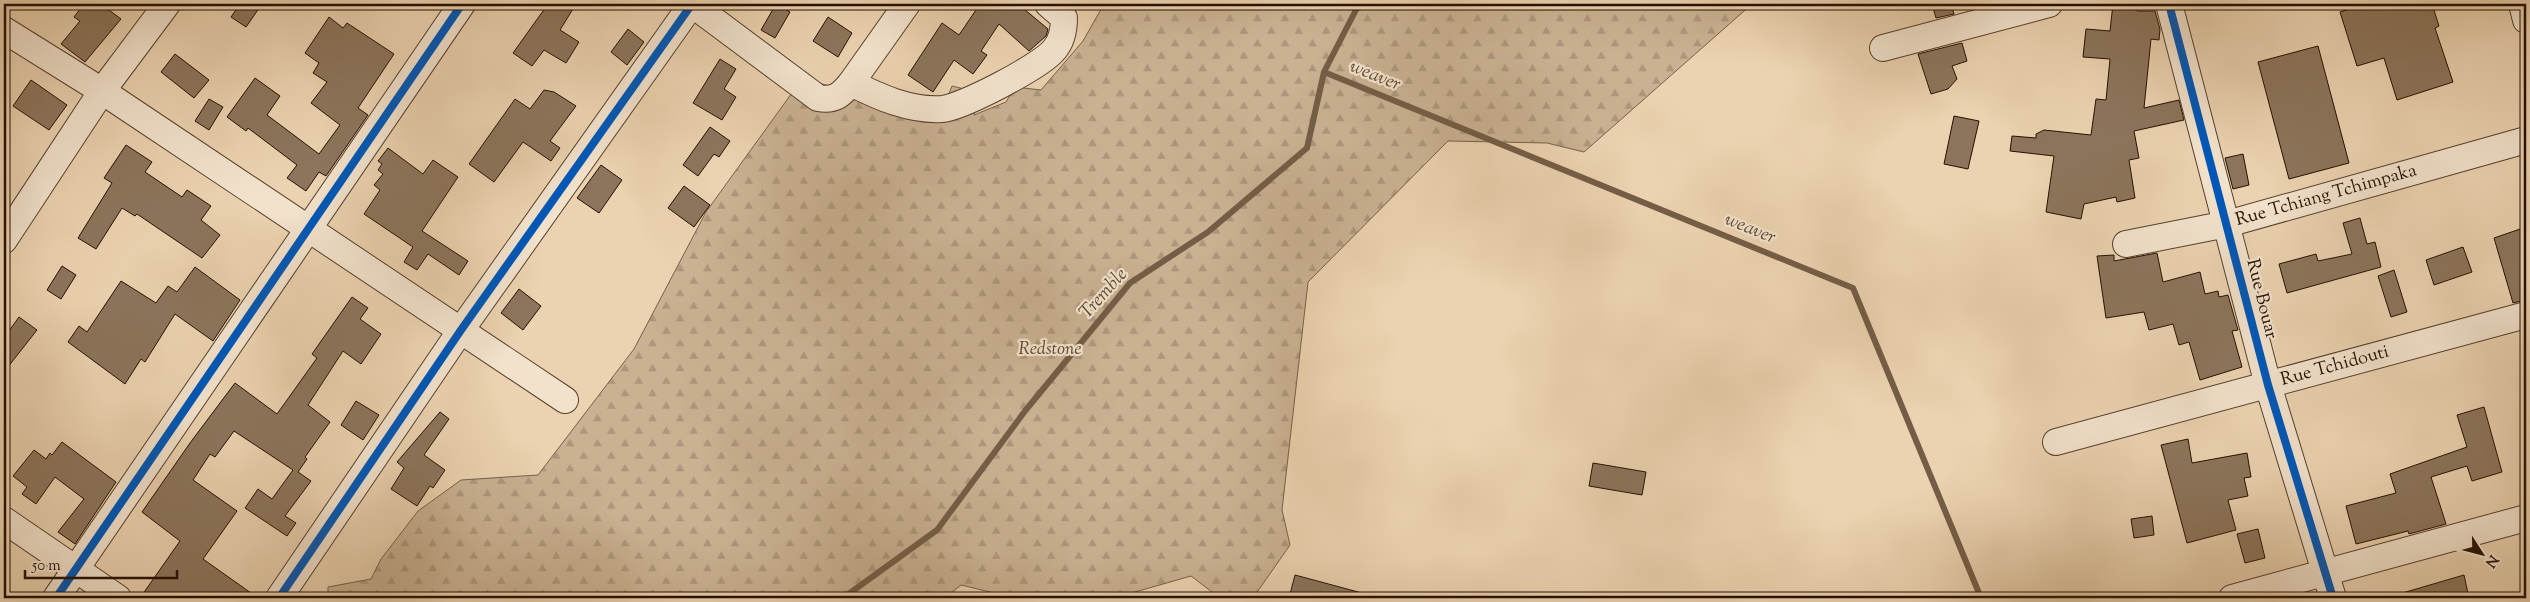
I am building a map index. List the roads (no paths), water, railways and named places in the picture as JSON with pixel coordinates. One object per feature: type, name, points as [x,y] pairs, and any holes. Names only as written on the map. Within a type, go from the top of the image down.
[{"type":"street","points":[[4,240],[102,91],[167,4]]},
{"type":"street","points":[[56,598],[462,4]]},
{"type":"street","points":[[279,598],[461,330],[692,4],[818,98],[834,99],[851,83],[907,4]]},
{"type":"street","points":[[851,83],[886,100],[930,109],[944,109],[986,94],[1054,51],[1064,30],[1064,18],[1048,4]]},
{"type":"street","points":[[1883,48],[2049,4]]},
{"type":"street","name":"Rue Bouar","points":[[2169,4],[2268,385],[2333,598]]},
{"type":"street","points":[[2522,4],[2526,20]]},
{"type":"street","points":[[4,30],[102,91],[565,400]]},
{"type":"street","name":"Rue Tchiang Tchimpaka","points":[[2126,244],[2227,224],[2526,140]]},
{"type":"street","name":"Rue Tchidouti","points":[[2056,442],[2526,315]]},
{"type":"street","points":[[2232,598],[2526,518]]},
{"type":"street","points":[[4,520],[118,598]]},
{"type":"waterway","name":"Tremble","points":[[843,598],[937,530],[1025,411],[1130,283],[1208,232],[1307,148],[1324,72],[1359,4]]},
{"type":"waterway","name":"weaver","points":[[1324,72],[1853,288],[1981,598]]},
{"type":"park label","name":"Redstone","points":[[1050,350]]}]
